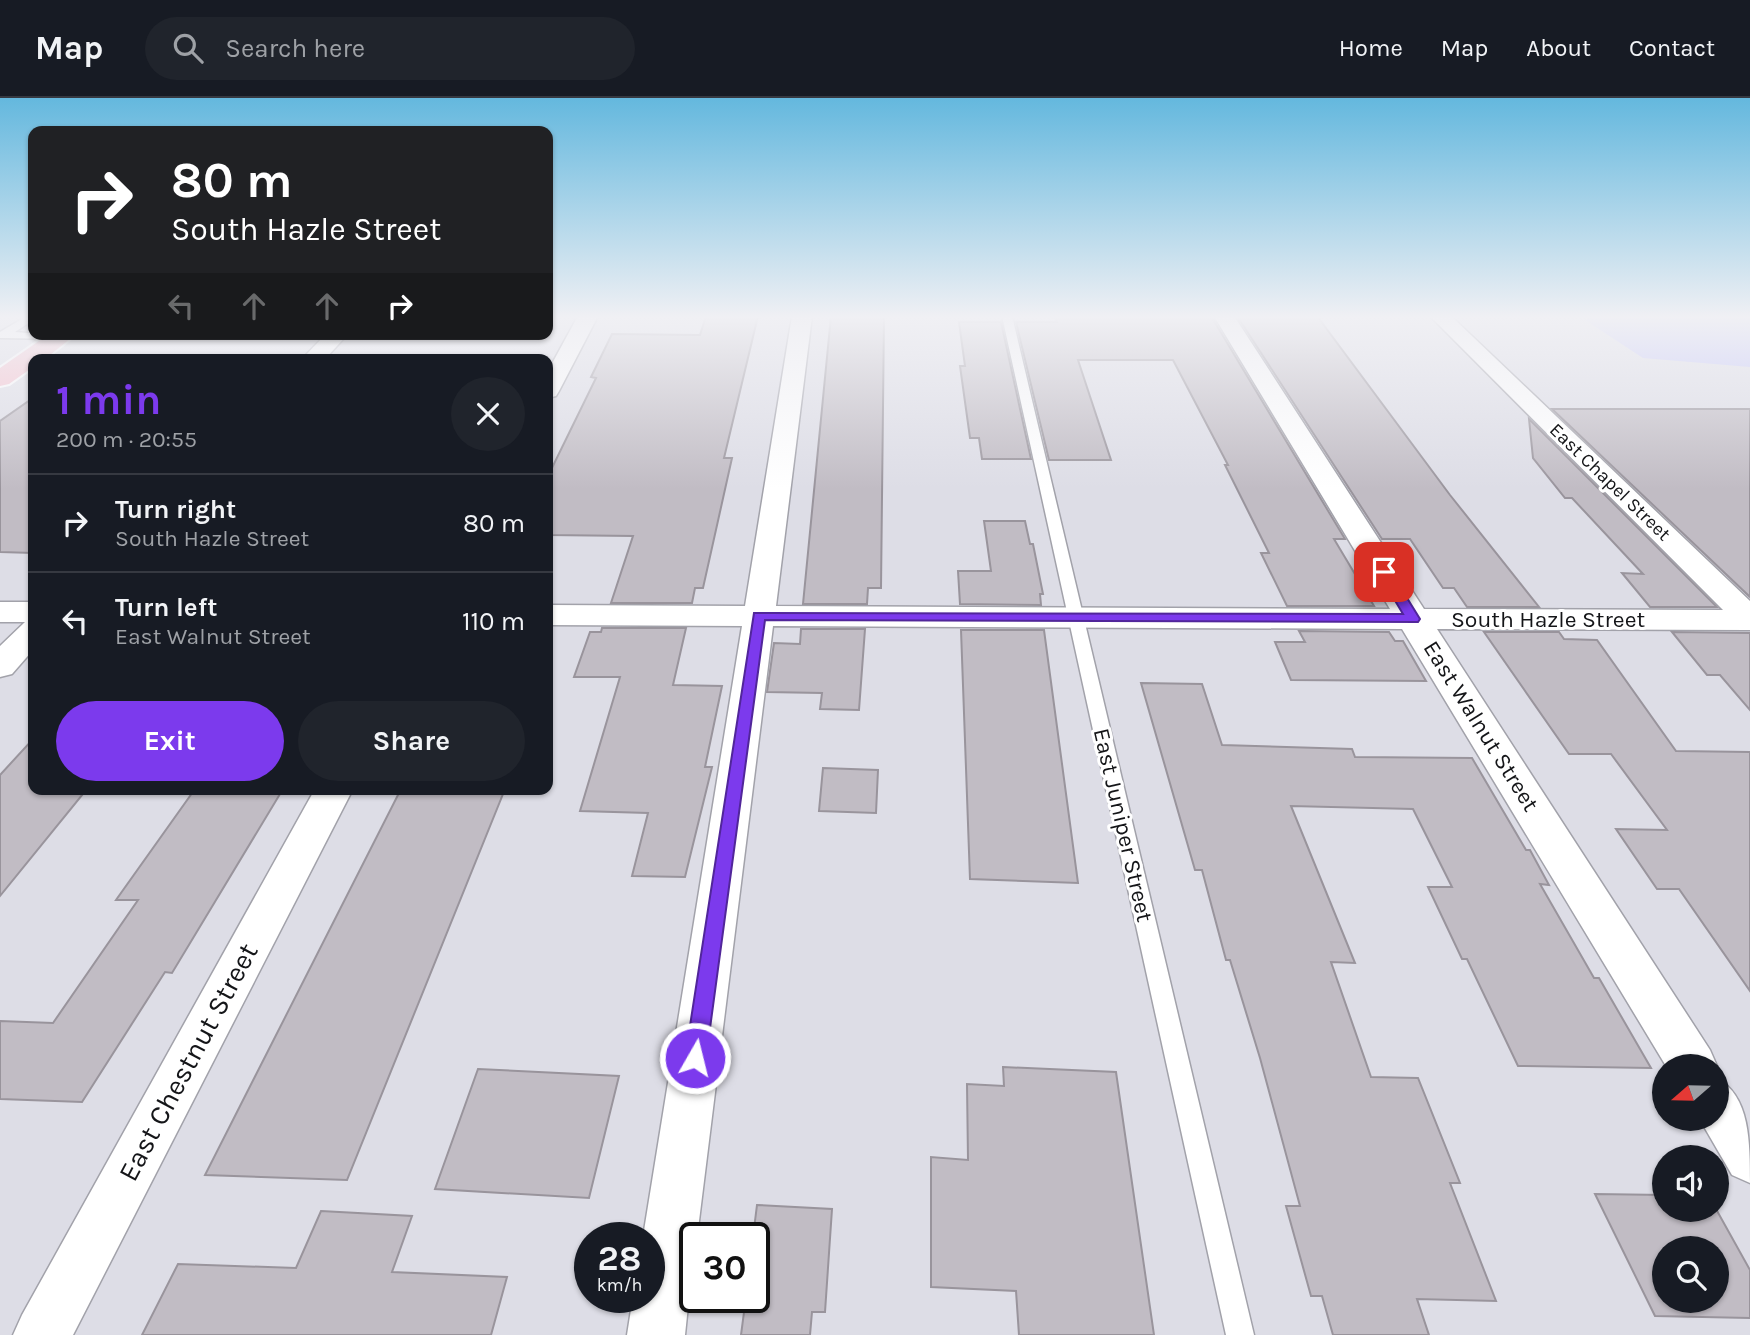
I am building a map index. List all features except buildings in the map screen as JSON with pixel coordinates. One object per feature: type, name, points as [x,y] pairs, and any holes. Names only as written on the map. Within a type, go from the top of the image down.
[{"type":"street","points":[[656,1335],[794,374]]},
{"type":"street","name":"East Walnut Street","points":[[1260,374],[1685,1054]]},
{"type":"street","name":"East Chapel Street","points":[[1499,374],[1750,620]]},
{"type":"street","points":[[0,612],[28,612]]},
{"type":"street","name":"South Hazle Street","points":[[553,615],[1750,620]]},
{"type":"street","points":[[0,666],[28,635]]},
{"type":"street","name":"East Chestnut Street","points":[[42,1335],[331,795]]},
{"type":"street","points":[[1729,1123],[1750,1157]]},
{"type":"lane","name":"East Juniper Street","points":[[1020,374],[1240,1335]]},
{"type":"route","points":[[695,1058],[759,616],[1413,619],[1384,572]]}]
